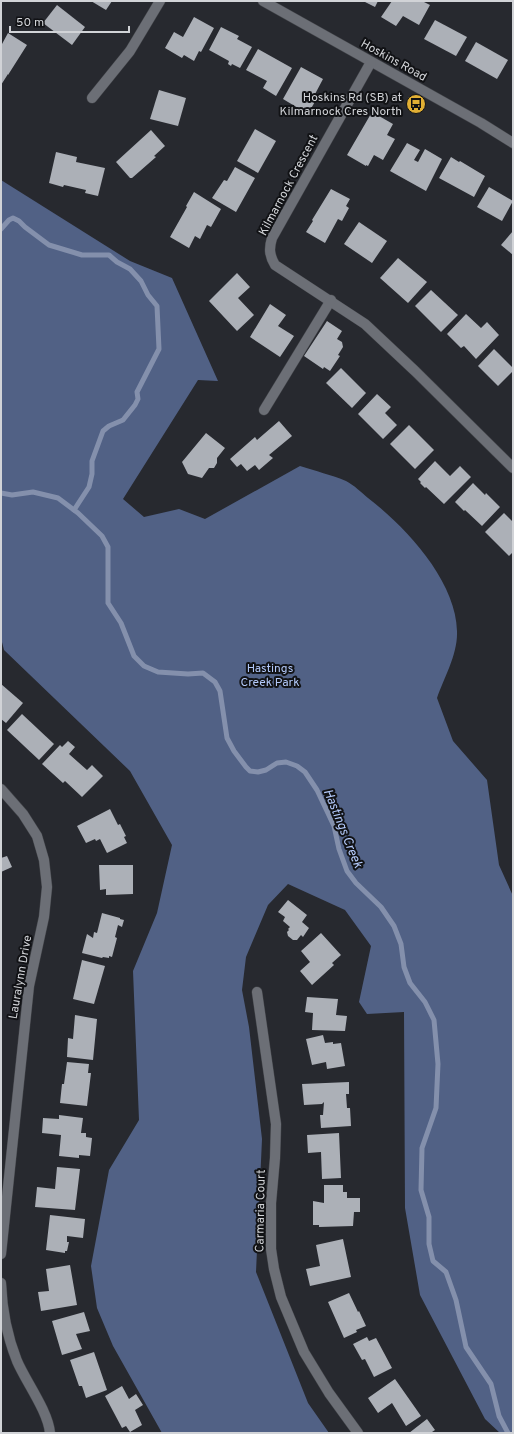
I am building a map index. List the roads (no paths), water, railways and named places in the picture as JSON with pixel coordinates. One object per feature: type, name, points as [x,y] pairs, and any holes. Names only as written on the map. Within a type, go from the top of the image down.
[{"type":"street","points":[[92,98],[130,51],[160,1]]},
{"type":"street","name":"Hoskins Road","points":[[263,1],[481,123],[513,143]]},
{"type":"street","name":"Kilmarnock Crescent","points":[[371,62],[272,238],[269,249],[271,259],[275,265],[331,300],[365,324],[513,468]]},
{"type":"street","points":[[264,410],[331,300]]},
{"type":"street","name":"Lauralynn Drive","points":[[1,789],[23,814],[37,836],[44,860],[47,887],[44,917],[29,986],[3,1218],[1,1254]]},
{"type":"street","name":"Carmaria Court","points":[[257,992],[276,1124],[271,1203],[271,1249],[274,1269],[281,1297],[304,1352],[329,1393],[358,1433]]},
{"type":"street","points":[[1,1283],[5,1319],[17,1360],[50,1426],[50,1433]]},
{"type":"waterway","points":[[1,229],[9,220],[13,218],[19,221],[49,245],[82,255],[109,255],[117,262],[130,269],[141,281],[148,295],[157,306],[159,349],[137,392],[138,399],[135,405],[123,420],[109,426],[103,431],[92,461],[92,474],[89,487],[74,510]]},
{"type":"waterway","name":"Hastings Creek","points":[[1,493],[12,495],[33,492],[58,498],[78,513],[102,536],[108,547],[108,603],[121,623],[134,656],[144,666],[158,672],[188,674],[203,673],[215,682],[220,691],[227,738],[234,751],[250,771],[258,772],[266,770],[277,763],[286,762],[297,766],[305,772],[317,790],[334,826],[339,849],[347,871],[356,883],[381,907],[394,926],[401,944],[404,967],[410,983],[425,1002],[434,1020],[438,1064],[436,1108],[422,1148],[421,1190],[429,1217],[429,1244],[433,1261],[446,1272],[456,1300],[466,1347],[491,1384],[499,1416],[508,1433]]},
{"type":"place","name":"Hoskins Rd (SB) at Kilmarnock Cres North","points":[[416,104]]},
{"type":"park label","name":"Hastings Creek Park","points":[[270,675]]}]
